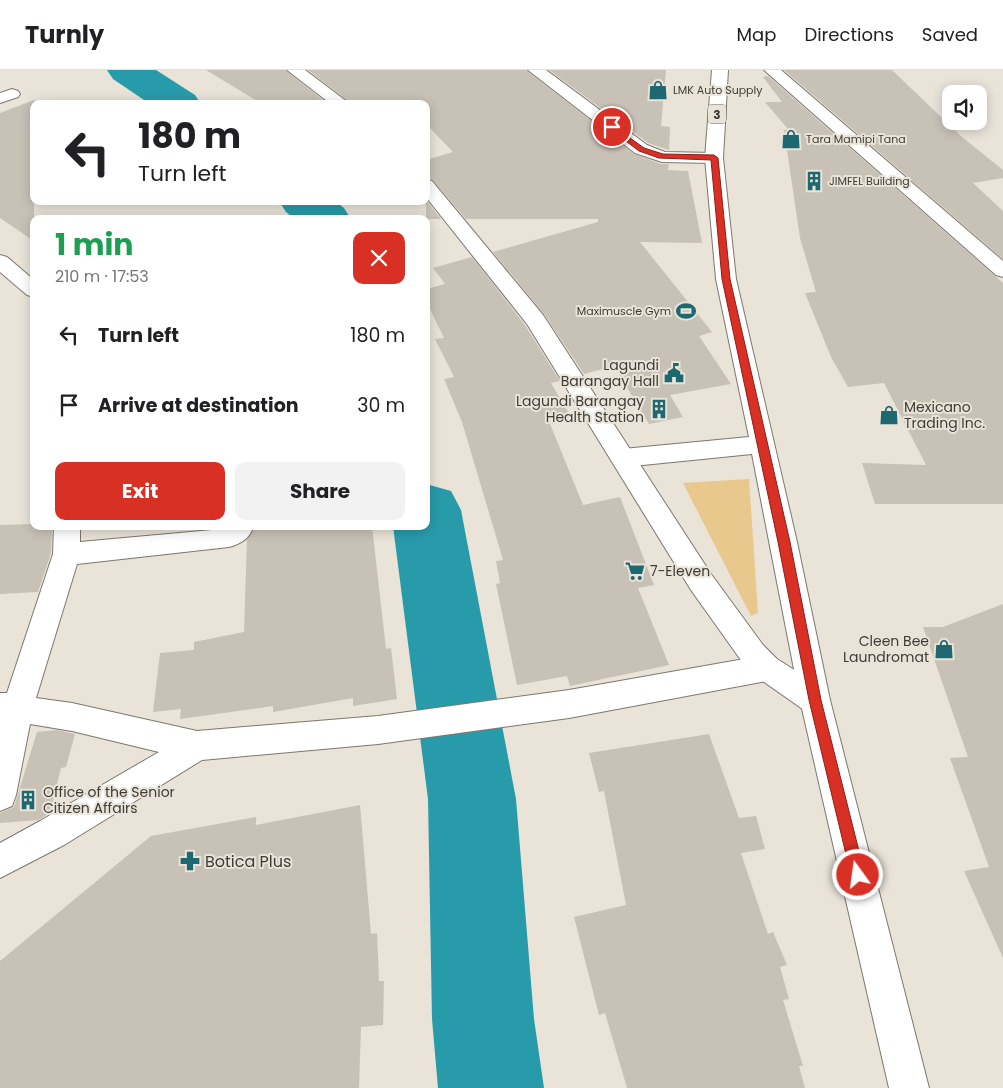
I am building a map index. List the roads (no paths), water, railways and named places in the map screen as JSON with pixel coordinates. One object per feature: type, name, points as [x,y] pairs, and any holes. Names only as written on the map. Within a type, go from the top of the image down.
[{"type":"main road","points":[[295,70],[336,100]]},
{"type":"main road","points":[[536,70],[641,149],[662,157],[714,158]]},
{"type":"main road","name":"3","points":[[720,70],[714,158],[726,279],[784,542],[815,700],[909,1088]]},
{"type":"main road","points":[[772,70],[1003,271]]},
{"type":"main road","points":[[430,190],[462,226],[536,320],[701,582],[752,654],[767,668],[815,700]]},
{"type":"main road","points":[[0,261],[30,287]]},
{"type":"main road","points":[[623,458],[761,444]]},
{"type":"main road","points":[[0,795],[9,707],[66,554],[67,530]]},
{"type":"main road","points":[[66,554],[212,540],[229,537],[239,530]]},
{"type":"main road","points":[[9,707],[118,726],[197,746],[378,730],[568,704],[767,668]]},
{"type":"main road","points":[[0,861],[52,833],[197,746]]},
{"type":"waterway","points":[[128,70],[173,100]]},
{"type":"waterway","points":[[309,205],[321,215]]},
{"type":"waterway","points":[[429,530],[472,799],[483,1019],[491,1088]]},
{"type":"place","name":"LMK Auto Supply","points":[[658,90]]},
{"type":"place","name":"Tara Mamipi Tana","points":[[791,139]]},
{"type":"place","name":"JIMFEL Building","points":[[814,181]]},
{"type":"place","name":"Maximuscle Gym","points":[[686,311]]},
{"type":"place","name":"Lagundi Barangay Hall","points":[[674,373]]},
{"type":"place","name":"Lagundi Barangay Health Station","points":[[659,409]]},
{"type":"place","name":"Mexicano Trading Inc.","points":[[889,415]]},
{"type":"place","name":"7-Eleven","points":[[635,571]]},
{"type":"place","name":"Cleen Bee Laundromat","points":[[944,649]]},
{"type":"place","name":"Office of the Senior Citizen Affairs","points":[[28,800]]},
{"type":"place","name":"Botica Plus","points":[[190,861]]}]
